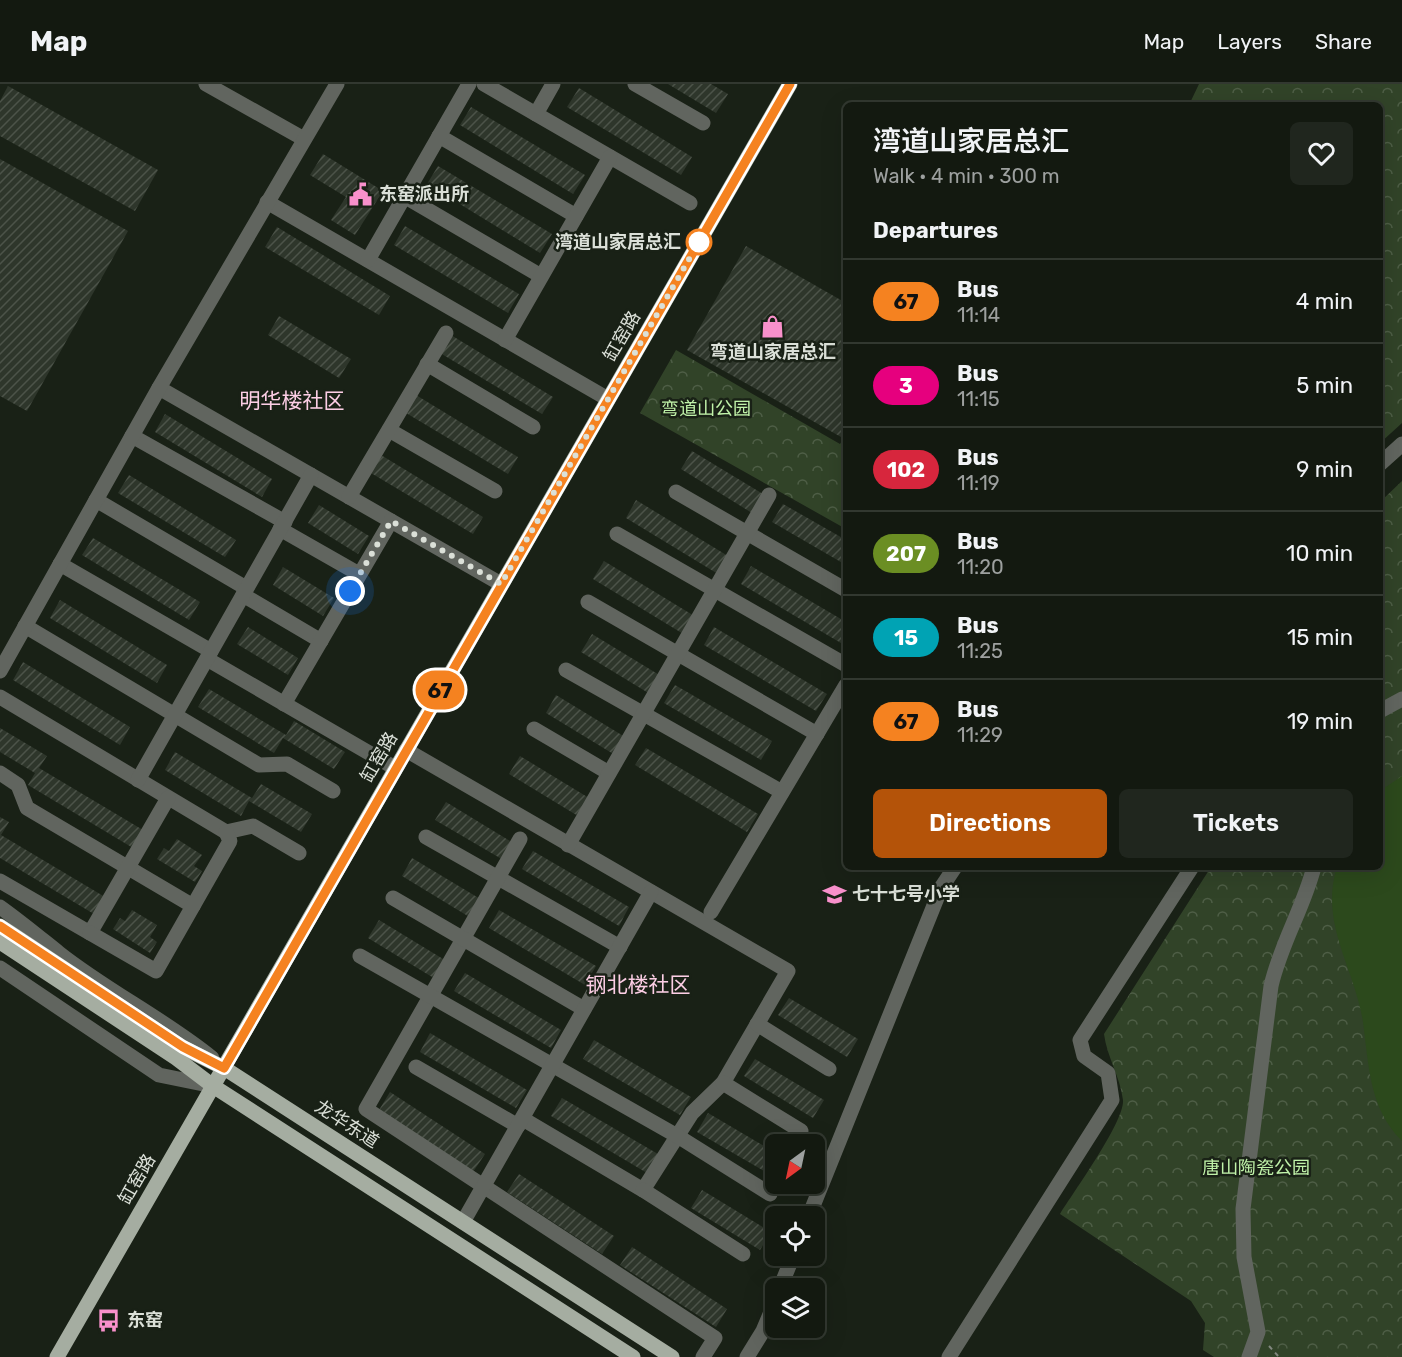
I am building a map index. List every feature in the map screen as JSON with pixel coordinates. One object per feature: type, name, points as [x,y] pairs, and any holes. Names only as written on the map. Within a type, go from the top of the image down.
[{"type":"main road","name":"缸窑路","points":[[57,1357],[790,84]]},
{"type":"main road","name":"龙华东道","points":[[0,926],[183,1047],[224,1068],[672,1357]]},
{"type":"main road","points":[[0,942],[176,1058],[213,1086],[633,1357]]},
{"type":"street","points":[[206,84],[304,139]]},
{"type":"street","points":[[0,671],[159,388],[337,84]]},
{"type":"street","points":[[368,260],[469,84]]},
{"type":"street","points":[[484,84],[690,203]]},
{"type":"street","points":[[536,114],[553,84]]},
{"type":"street","points":[[635,84],[703,123]]},
{"type":"street","points":[[439,136],[576,216]]},
{"type":"street","points":[[505,339],[610,157]]},
{"type":"street","points":[[404,196],[541,276]]},
{"type":"street","points":[[267,202],[608,399]]},
{"type":"street","points":[[349,497],[446,333]]},
{"type":"street","points":[[427,364],[533,427]]},
{"type":"street","points":[[159,388],[501,584]]},
{"type":"street","points":[[389,430],[495,491]]},
{"type":"street","points":[[132,436],[359,574]]},
{"type":"street","points":[[1383,461],[1402,444]]},
{"type":"street","points":[[138,780],[311,475]]},
{"type":"street","points":[[676,492],[843,588]]},
{"type":"street","points":[[568,845],[769,495]]},
{"type":"street","points":[[96,500],[321,641]]},
{"type":"street","points":[[284,704],[391,521]]},
{"type":"street","points":[[616,534],[843,663]]},
{"type":"street","points":[[60,564],[209,655],[284,704],[395,768]]},
{"type":"street","points":[[588,602],[817,734]]},
{"type":"street","points":[[25,626],[259,765],[287,764],[333,790]]},
{"type":"street","points":[[566,670],[782,792]]},
{"type":"street","points":[[711,912],[843,690]]},
{"type":"street","points":[[0,697],[226,832],[230,841],[156,971],[0,881]]},
{"type":"street","points":[[1383,709],[1402,699]]},
{"type":"street","points":[[534,729],[609,773]]},
{"type":"street","points":[[406,750],[788,971],[723,1083],[692,1113],[679,1137],[643,1190]]},
{"type":"street","points":[[0,773],[18,785],[27,808],[193,906]]},
{"type":"street","points":[[90,933],[168,798]]},
{"type":"street","points":[[226,832],[253,826],[299,853]]},
{"type":"street","points":[[426,837],[620,947]]},
{"type":"street","points":[[520,839],[366,1109],[715,1338],[703,1357]]},
{"type":"street","points":[[813,1206],[941,888],[953,870]]},
{"type":"street","points":[[949,1357],[1112,1100],[1108,1073],[1084,1056],[1080,1040],[1190,870]]},
{"type":"street","points":[[1249,1357],[1257,1332],[1244,1257],[1243,1209],[1271,986],[1278,956],[1309,887],[1313,870]]},
{"type":"street","points":[[463,1222],[651,892]]},
{"type":"street","points":[[393,898],[584,1009]]},
{"type":"street","points":[[0,907],[35,931],[59,953],[187,1038],[224,1068]]},
{"type":"street","points":[[360,956],[679,1137],[765,1191]]},
{"type":"street","points":[[0,968],[159,1075],[213,1086]]},
{"type":"street","points":[[757,1024],[828,1069]]},
{"type":"street","points":[[416,1067],[643,1190],[743,1254]]},
{"type":"street","points":[[723,1083],[801,1131]]},
{"type":"street","points":[[747,1357],[765,1326]]},
{"type":"green space","points":[[1199,84],[1402,84],[1402,423],[1383,440],[1383,102],[1190,102]]},
{"type":"green space","name":"弯道山公园","points":[[676,350],[840,444],[843,440],[843,527],[640,413]]},
{"type":"green space","name":"唐山陶瓷公园","points":[[1402,481],[1402,1357],[1214,1357],[1203,1350],[1205,1323],[1191,1301],[1060,1214],[1107,1140],[1121,1110],[1123,1100],[1121,1091],[1104,1034],[1209,870],[1383,870],[1383,499]]},
{"type":"shaded area","points":[[1402,776],[1402,1141],[1383,1115],[1372,1086],[1359,1002],[1340,946],[1332,907],[1336,870],[1383,870],[1383,789]]},
{"type":"building","points":[[668,84],[711,84],[728,94],[716,113]]},
{"type":"building","points":[[8,86],[158,170],[135,211],[0,136],[0,101]]},
{"type":"building","points":[[579,88],[692,157],[681,175],[567,107]]},
{"type":"building","points":[[471,107],[585,175],[573,194],[460,125]]},
{"type":"building","name":"东窑派出所","points":[[323,154],[383,191],[355,235],[331,220],[346,197],[310,175]]},
{"type":"building","points":[[0,159],[128,231],[27,411],[0,396]]},
{"type":"building","points":[[438,166],[552,234],[540,253],[427,184]]},
{"type":"building","points":[[405,226],[519,294],[508,313],[394,245]]},
{"type":"building","points":[[277,227],[390,296],[379,315],[265,247]]},
{"type":"building","name":"弯道山家居总汇","points":[[746,246],[843,301],[843,434],[841,437],[687,350]]},
{"type":"building","points":[[279,316],[351,359],[339,378],[268,335]]},
{"type":"building","points":[[446,332],[553,397],[542,414],[435,350]]},
{"type":"building","points":[[411,392],[518,457],[508,474],[401,410]]},
{"type":"building","points":[[165,414],[272,479],[262,497],[155,432]]},
{"type":"building","points":[[692,451],[763,494],[752,513],[681,469]]},
{"type":"building","points":[[376,452],[483,517],[473,534],[366,470]]},
{"type":"building","points":[[129,475],[236,540],[225,557],[118,493]]},
{"type":"building","points":[[636,500],[728,556],[718,574],[626,518]]},
{"type":"building","points":[[783,504],[843,538],[843,563],[772,522]]},
{"type":"building","points":[[319,505],[369,536],[358,554],[308,523]]},
{"type":"building","points":[[93,538],[200,602],[189,620],[82,555]]},
{"type":"building","points":[[604,561],[696,617],[685,635],[593,579]]},
{"type":"building","points":[[751,566],[843,620],[843,644],[741,584]]},
{"type":"building","points":[[283,567],[334,598],[323,616],[273,585]]},
{"type":"building","points":[[60,600],[167,665],[157,683],[50,618]]},
{"type":"building","points":[[248,627],[298,658],[288,675],[237,644]]},
{"type":"building","points":[[714,627],[827,694],[816,711],[704,645]]},
{"type":"building","points":[[592,634],[661,676],[650,694],[581,652]]},
{"type":"building","points":[[23,662],[130,727],[120,745],[13,680]]},
{"type":"building","points":[[675,685],[772,741],[761,760],[664,703]]},
{"type":"building","points":[[209,689],[286,735],[294,721],[345,752],[334,769],[283,738],[274,753],[198,707]]},
{"type":"building","points":[[556,695],[625,737],[615,755],[546,713]]},
{"type":"building","points":[[0,728],[47,756],[39,768],[143,830],[133,848],[28,785],[35,773],[0,752]]},
{"type":"building","points":[[646,748],[758,814],[747,832],[635,765]]},
{"type":"building","points":[[175,752],[252,798],[261,784],[312,814],[301,832],[249,801],[241,816],[165,770]]},
{"type":"building","points":[[520,756],[589,798],[578,816],[509,774]]},
{"type":"building","points":[[446,802],[515,844],[505,861],[435,820]]},
{"type":"building","points":[[0,817],[9,822],[1,835],[105,897],[94,914],[0,858]]},
{"type":"building","points":[[177,839],[202,855],[194,866],[202,871],[195,882],[157,859],[164,848],[169,851]]},
{"type":"building","points":[[533,851],[629,907],[619,926],[522,869]]},
{"type":"building","points":[[412,858],[482,900],[471,918],[402,876]]},
{"type":"building","points":[[132,910],[157,925],[150,937],[157,942],[150,953],[113,929],[120,918],[125,921]]},
{"type":"building","points":[[499,910],[596,966],[585,985],[489,928]]},
{"type":"building","points":[[379,920],[448,962],[437,980],[368,938]]},
{"type":"building","points":[[465,973],[561,1030],[551,1048],[454,991]]},
{"type":"building","points":[[789,998],[858,1039],[847,1057],[778,1015]]},
{"type":"building","points":[[430,1033],[527,1090],[516,1108],[420,1052]]},
{"type":"building","points":[[594,1040],[691,1097],[680,1115],[583,1059]]},
{"type":"building","points":[[755,1059],[824,1100],[813,1118],[744,1076]]},
{"type":"building","points":[[390,1092],[485,1154],[473,1172],[379,1110]]},
{"type":"building","points":[[562,1098],[658,1154],[647,1173],[551,1116]]},
{"type":"building","points":[[708,1113],[765,1147],[765,1172],[697,1132]]},
{"type":"building","points":[[519,1174],[614,1236],[602,1254],[507,1192]]},
{"type":"building","points":[[702,1190],[765,1228],[765,1242],[760,1250],[691,1208]]},
{"type":"building","points":[[632,1247],[727,1309],[716,1327],[620,1265]]},
{"type":"bus line","name":"67","points":[[0,926],[183,1047],[224,1068],[790,84]]},
{"type":"place","name":"东窑派出所","points":[[361,194]]},
{"type":"place","name":"湾道山家居总汇","points":[[699,242]]},
{"type":"place","name":"弯道山家居总汇","points":[[773,326]]},
{"type":"place","name":"七十七号小学","points":[[834,894]]},
{"type":"place","name":"东窑","points":[[109,1320]]},
{"type":"district","name":"明华楼社区","points":[[292,400]]},
{"type":"district","name":"钢北楼社区","points":[[638,984]]},
{"type":"route","points":[[350,591],[391,521],[501,584],[699,242]]}]
